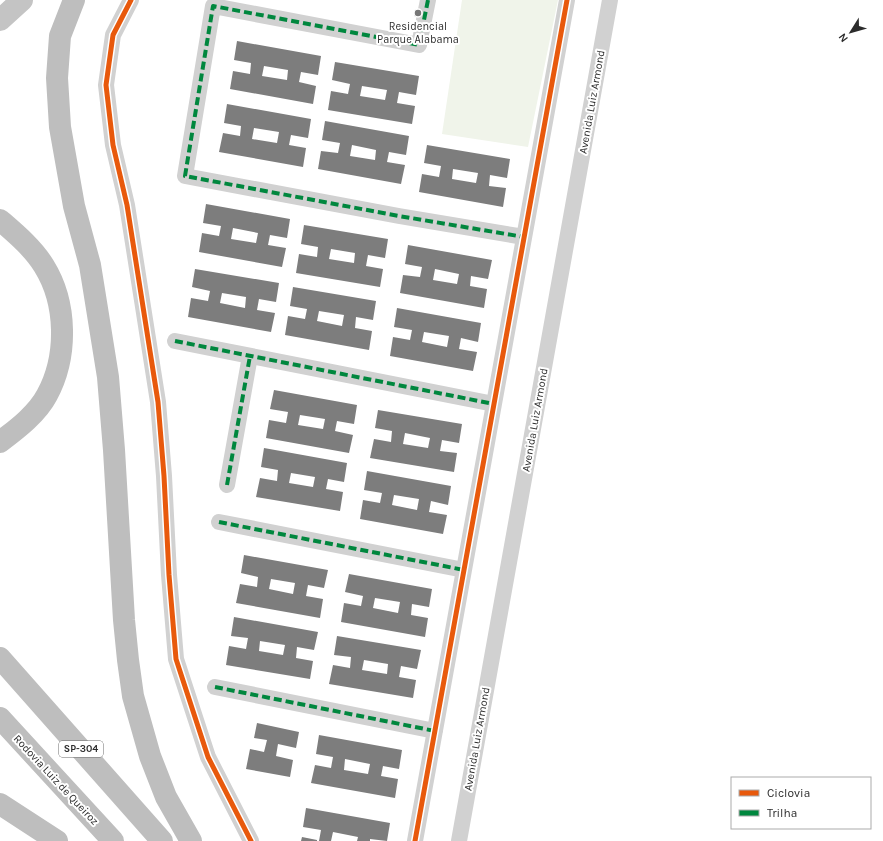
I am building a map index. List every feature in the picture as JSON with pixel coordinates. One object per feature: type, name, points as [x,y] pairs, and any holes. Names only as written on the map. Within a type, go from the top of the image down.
[{"type":"highway","points":[[74,0],[60,36],[57,78],[60,127],[74,206],[90,265],[108,377],[124,620],[133,696],[150,756],[166,797],[191,841]]},
{"type":"highway","points":[[0,220],[22,240],[44,266],[56,291],[61,316],[62,341],[58,367],[47,395],[26,421],[0,442]]},
{"type":"highway","name":"SP-304","points":[[0,658],[162,841]]},
{"type":"highway","name":"Rodovia Luiz de Queiroz","points":[[0,718],[112,841]]},
{"type":"highway","points":[[0,804],[57,841]]},
{"type":"main road","points":[[0,20],[22,0]]},
{"type":"street","points":[[131,0],[113,34],[106,85],[113,145],[127,205],[158,402],[176,659],[208,757],[251,841]]},
{"type":"street","points":[[428,0],[419,46],[213,6],[185,176],[399,216],[524,237]]},
{"type":"street","points":[[415,841],[567,0]]},
{"type":"street","name":"Avenida Luiz Armond","points":[[459,841],[610,0]]},
{"type":"street","points":[[175,341],[494,404]]},
{"type":"street","points":[[227,484],[250,356]]},
{"type":"street","points":[[219,522],[464,570]]},
{"type":"street","points":[[215,687],[435,732]]},
{"type":"shaded area","points":[[462,0],[558,0],[528,147],[442,134]]},
{"type":"building","name":"Residencial Parque Alabama","points":[[415,10],[423,11],[421,17],[414,16]]},
{"type":"building","points":[[237,41],[321,56],[318,75],[301,72],[299,82],[316,86],[313,104],[230,89],[233,71],[250,74],[251,63],[234,60]],"holes":[[[264,66],[288,70],[287,80],[262,76]]]},
{"type":"building","points":[[335,62],[419,76],[416,95],[399,92],[397,103],[415,106],[412,124],[328,110],[331,91],[348,94],[350,84],[332,80]],"holes":[[[362,86],[387,90],[385,100],[360,96]]]},
{"type":"building","points":[[227,104],[311,119],[308,138],[291,135],[289,145],[306,148],[303,167],[219,152],[223,133],[240,136],[241,126],[224,123]],"holes":[[[254,128],[279,132],[277,143],[252,139]]]},
{"type":"building","points":[[325,121],[409,136],[406,155],[389,152],[387,162],[405,165],[401,184],[318,169],[321,151],[338,153],[340,143],[322,140]],"holes":[[[352,145],[376,150],[375,160],[350,156]]]},
{"type":"building","points":[[427,145],[510,159],[507,178],[490,175],[489,186],[506,188],[503,207],[419,192],[422,174],[439,177],[441,166],[424,163]],"holes":[[[453,169],[478,173],[476,183],[452,179]]]},
{"type":"building","points":[[206,204],[290,219],[287,238],[270,235],[268,245],[286,248],[282,267],[199,252],[202,233],[219,236],[221,226],[203,223]],"holes":[[[233,228],[258,233],[256,243],[231,239]]]},
{"type":"building","points":[[304,225],[388,239],[385,258],[368,255],[366,266],[383,269],[380,287],[296,273],[299,254],[317,257],[318,247],[301,244]],"holes":[[[331,249],[355,253],[354,263],[329,259]]]},
{"type":"building","points":[[408,245],[492,260],[488,279],[471,276],[470,286],[487,289],[484,308],[400,293],[403,275],[420,277],[422,267],[405,264]],"holes":[[[435,269],[459,274],[457,284],[433,280]]]},
{"type":"building","points":[[195,269],[279,283],[276,302],[259,299],[257,310],[275,313],[271,332],[188,317],[191,298],[208,301],[210,291],[192,287]],"holes":[[[222,293],[246,297],[245,308],[220,303]]]},
{"type":"building","points":[[293,287],[376,301],[373,320],[356,317],[355,328],[372,331],[369,350],[285,335],[288,316],[305,319],[307,309],[290,306]],"holes":[[[319,311],[344,315],[342,326],[317,321]]]},
{"type":"building","points":[[397,308],[481,323],[478,342],[461,338],[459,349],[477,352],[473,371],[390,356],[393,337],[410,340],[412,330],[394,327]],"holes":[[[424,332],[449,336],[447,347],[422,342]]]},
{"type":"building","points":[[274,390],[357,405],[354,424],[337,421],[335,431],[353,435],[349,453],[266,438],[269,420],[286,423],[288,412],[270,409]],"holes":[[[300,415],[325,419],[323,429],[298,425]]]},
{"type":"building","points":[[378,410],[462,424],[459,443],[442,440],[440,451],[457,453],[454,472],[370,458],[374,439],[391,442],[392,431],[375,428]],"holes":[[[405,433],[430,438],[428,448],[403,444]]]},
{"type":"building","points":[[264,448],[347,463],[344,482],[328,479],[326,489],[343,492],[340,511],[256,497],[260,478],[277,481],[278,470],[261,467]],"holes":[[[291,473],[315,477],[313,487],[289,483]]]},
{"type":"building","points":[[367,471],[451,486],[448,505],[431,501],[429,512],[447,515],[443,534],[360,519],[363,500],[380,503],[382,493],[364,490]],"holes":[[[394,495],[419,499],[417,510],[392,505]]]},
{"type":"building","points":[[244,555],[328,570],[324,588],[308,585],[306,596],[323,599],[320,618],[236,603],[240,584],[257,587],[258,577],[241,573]],"holes":[[[271,579],[295,583],[293,594],[269,589]]]},
{"type":"building","points":[[349,574],[432,589],[429,607],[412,604],[411,615],[428,618],[425,637],[341,622],[344,603],[361,606],[363,596],[345,592]],"holes":[[[375,598],[400,602],[398,613],[373,608]]]},
{"type":"building","points":[[234,617],[318,632],[314,650],[297,647],[296,658],[313,661],[310,679],[226,665],[229,646],[246,649],[248,638],[231,636]],"holes":[[[260,641],[285,645],[283,655],[259,651]]]},
{"type":"building","points":[[337,636],[421,650],[417,669],[401,666],[399,677],[416,680],[413,698],[329,684],[333,665],[350,668],[351,657],[334,655]],"holes":[[[364,660],[388,664],[387,674],[362,670]]]},
{"type":"building","points":[[257,723],[299,732],[296,748],[278,744],[276,756],[293,760],[290,777],[246,769],[250,749],[264,752],[267,740],[254,738]]},
{"type":"building","points":[[319,735],[402,750],[399,769],[383,766],[381,776],[398,779],[395,798],[311,783],[315,765],[331,768],[333,757],[316,754]],"holes":[[[345,759],[370,764],[368,774],[344,770]]]},
{"type":"building","points":[[306,808],[390,823],[387,841],[370,839],[370,841],[357,841],[358,837],[333,832],[331,841],[319,841],[321,830],[303,827]]},
{"type":"building","points":[[302,837],[317,840],[317,841],[301,841]]},
{"type":"marked path","points":[[428,0],[419,45],[213,6],[185,176],[399,216],[524,237]]},
{"type":"marked path","points":[[175,341],[494,404]]},
{"type":"marked path","points":[[227,485],[250,356]]},
{"type":"marked path","points":[[219,522],[464,570]]},
{"type":"marked path","points":[[215,687],[435,731]]},
{"type":"cycle path","points":[[131,0],[113,35],[106,85],[113,145],[127,205],[158,402],[176,659],[208,757],[251,841]]},
{"type":"cycle path","points":[[415,841],[567,0]]},
{"type":"place","name":"Residencial Parque Alabama","points":[[418,13]]}]
